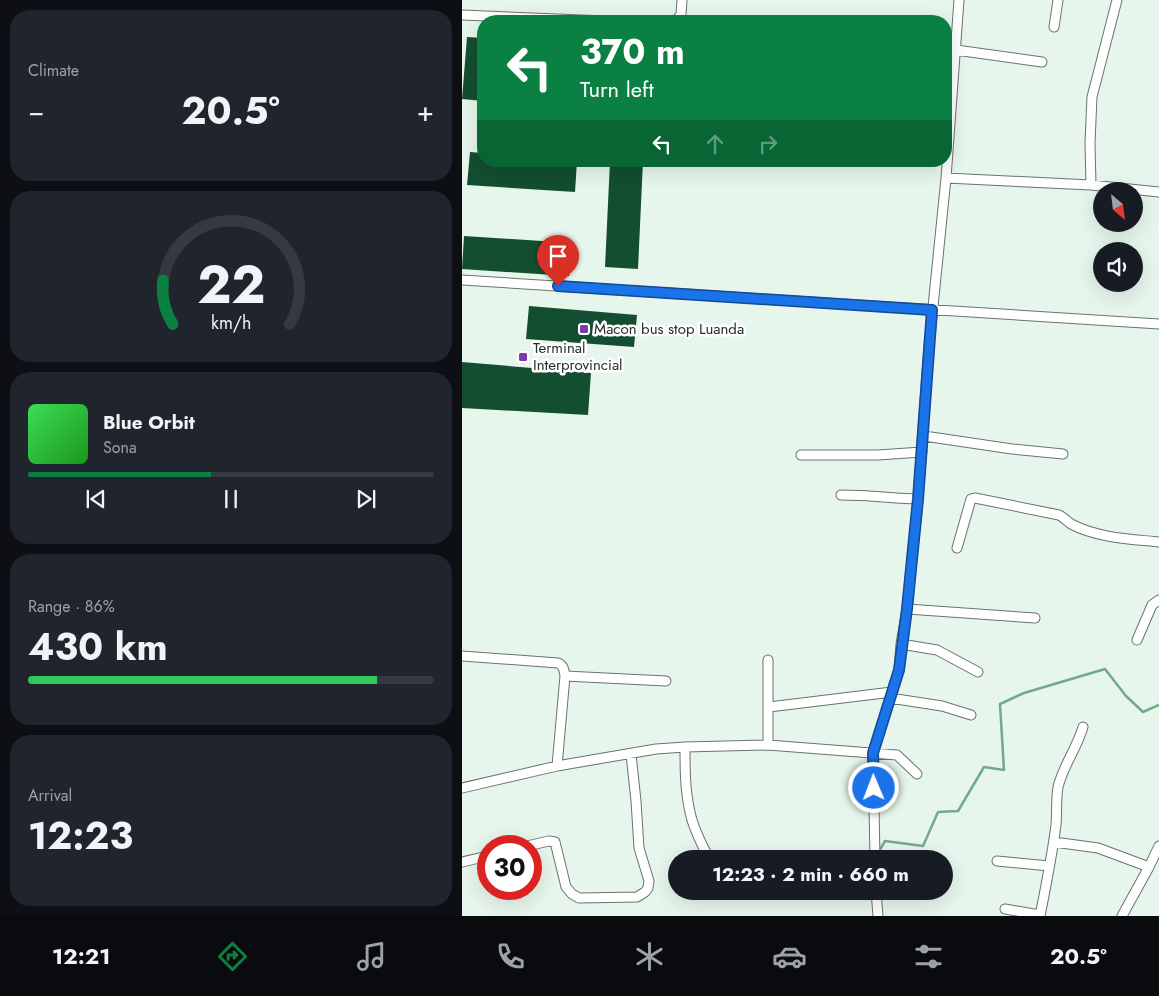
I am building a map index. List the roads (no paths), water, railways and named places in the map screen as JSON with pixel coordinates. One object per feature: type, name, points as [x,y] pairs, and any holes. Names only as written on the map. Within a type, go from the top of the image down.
[{"type":"street","points":[[680,15],[682,0]]},
{"type":"street","points":[[952,101],[960,0]]},
{"type":"street","points":[[1054,27],[1058,0]]},
{"type":"street","points":[[1090,185],[1092,97],[1117,0]]},
{"type":"street","points":[[462,15],[477,16]]},
{"type":"street","points":[[956,50],[1042,62]]},
{"type":"street","points":[[875,850],[873,753],[899,670],[907,609],[924,436],[932,310],[947,167]]},
{"type":"street","points":[[946,178],[1090,185],[1158,192]]},
{"type":"street","points":[[462,280],[1158,324]]},
{"type":"street","points":[[924,436],[1012,449],[1063,454]]},
{"type":"street","points":[[801,455],[878,455],[922,452]]},
{"type":"street","points":[[840,495],[918,499]]},
{"type":"street","points":[[957,548],[971,499],[975,498],[1059,515],[1070,523],[1099,534],[1158,542]]},
{"type":"street","points":[[1137,640],[1152,605],[1158,600]]},
{"type":"street","points":[[907,609],[1035,618]]},
{"type":"street","points":[[901,644],[937,650],[978,672]]},
{"type":"street","points":[[462,656],[558,663],[564,668],[565,676],[557,766]]},
{"type":"street","points":[[768,660],[768,746]]},
{"type":"street","points":[[565,676],[666,681]]},
{"type":"street","points":[[769,707],[891,695],[942,706],[971,715]]},
{"type":"street","points":[[1005,909],[1040,916],[1054,842],[1058,788],[1062,774],[1078,743],[1083,727]]},
{"type":"street","points":[[462,788],[557,766],[685,747],[768,746],[900,756],[917,774]]},
{"type":"street","points":[[685,747],[689,812],[705,850]]},
{"type":"street","points":[[542,843],[555,842],[566,888],[580,898],[637,897],[646,892],[648,881],[639,848],[631,754]]},
{"type":"street","points":[[1054,842],[1098,848],[1149,867]]},
{"type":"street","points":[[1122,916],[1149,867],[1158,846]]},
{"type":"street","points":[[462,862],[477,859]]},
{"type":"street","points":[[997,860],[1049,866]]},
{"type":"street","points":[[877,900],[878,916]]},
{"type":"waterway","points":[[880,850],[885,841],[923,846],[938,812],[958,811],[984,767],[1004,770],[1000,704],[1024,693],[1105,669],[1126,696],[1143,712],[1159,705]]},
{"type":"place","name":"Macon bus stop Luanda","points":[[584,329]]},
{"type":"place","name":"Terminal Interprovincial","points":[[523,357]]}]
